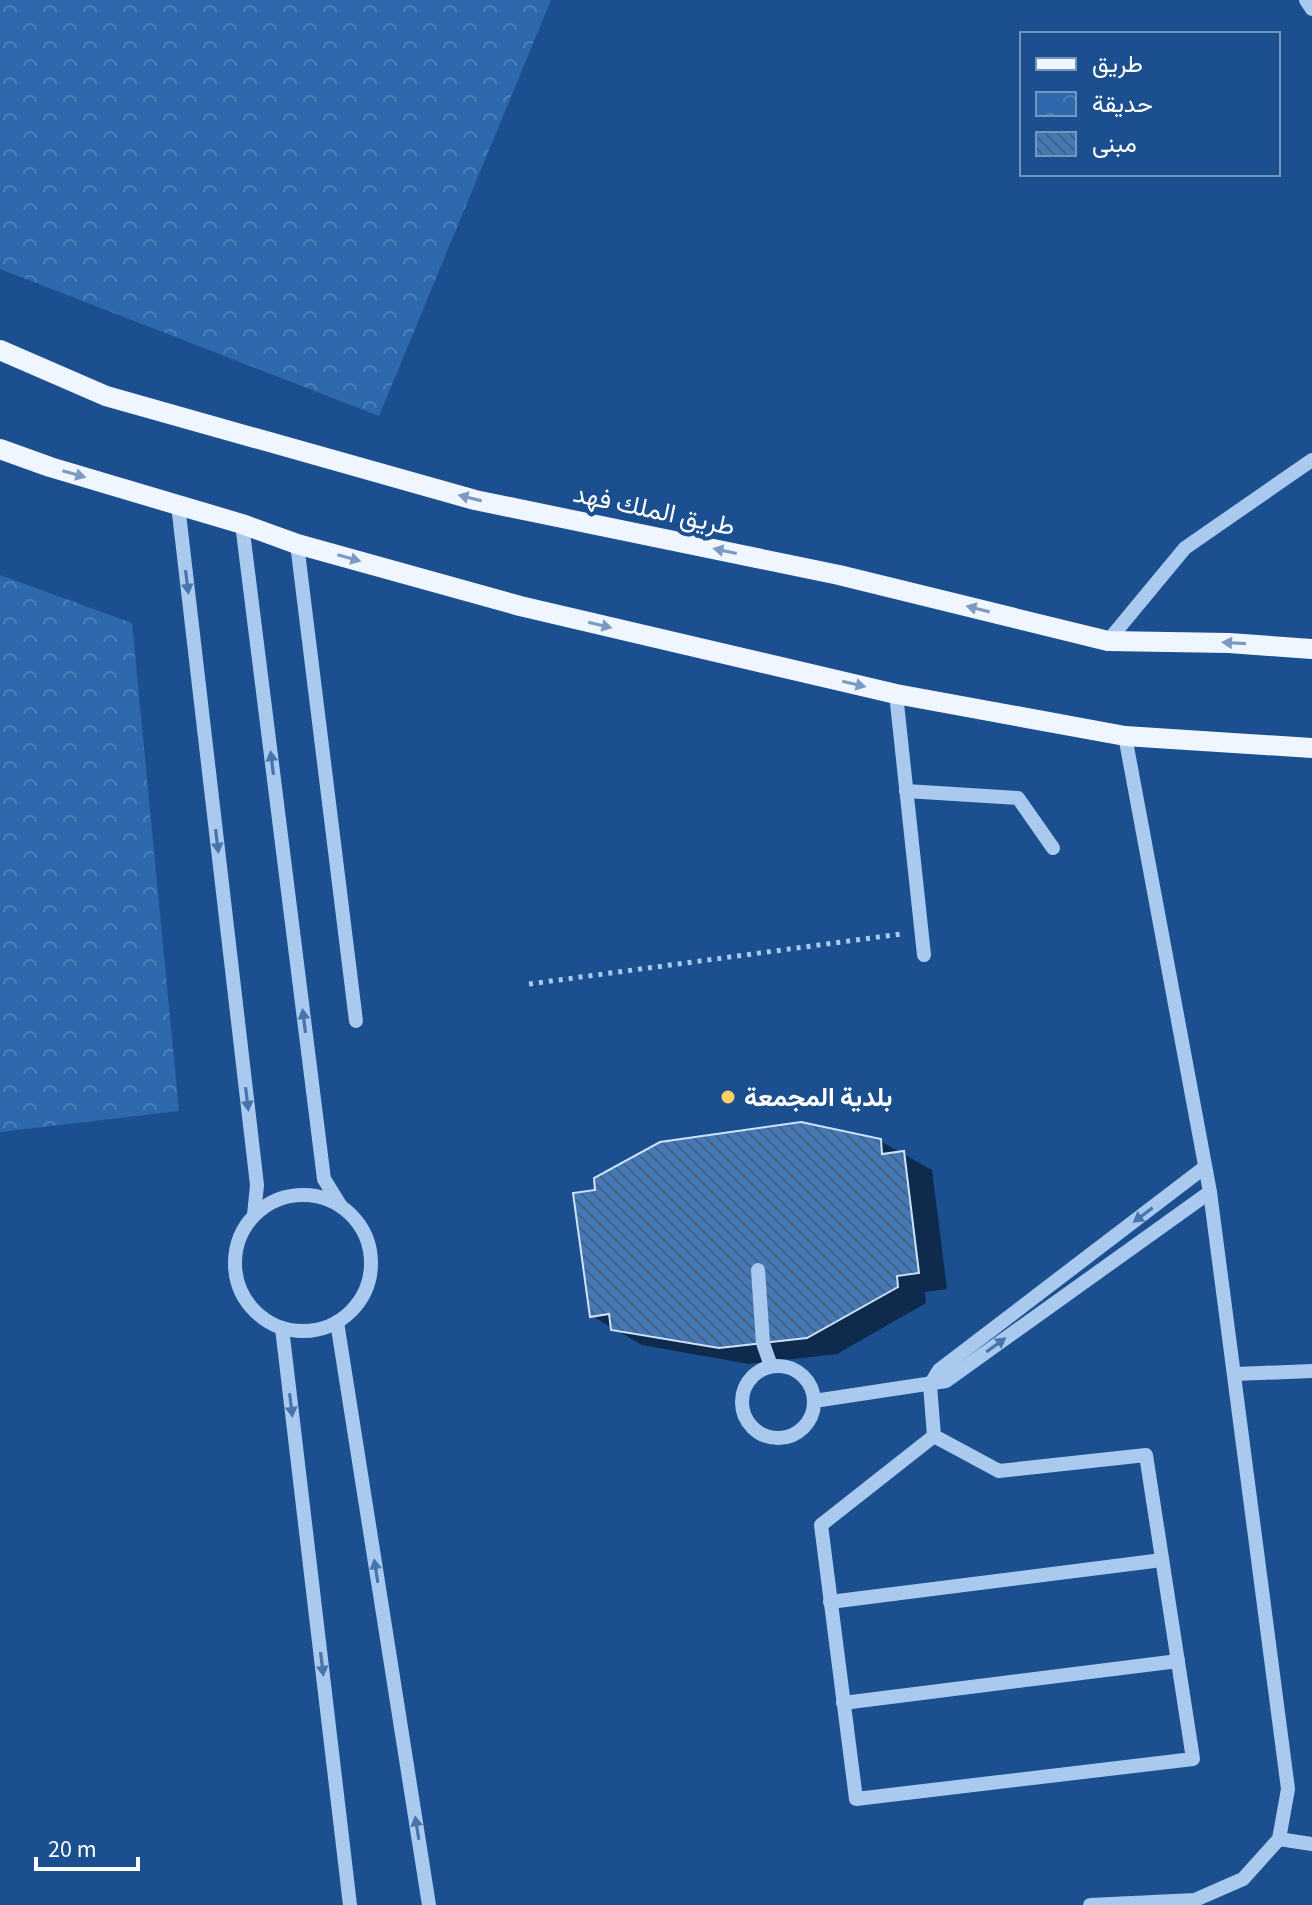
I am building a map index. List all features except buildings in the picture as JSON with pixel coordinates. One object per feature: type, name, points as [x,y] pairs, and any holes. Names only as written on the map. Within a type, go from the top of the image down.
[{"type":"main road","name":"طريق الملك فهد","points":[[0,350],[106,396],[475,500],[839,575],[1108,641],[1229,643],[1312,649]]},
{"type":"main road","points":[[0,449],[297,544],[520,606],[896,694],[1125,736],[1312,748]]},
{"type":"street","points":[[1306,0],[1312,9]]},
{"type":"street","points":[[1108,641],[1185,548],[1312,460]]},
{"type":"street","points":[[178,505],[257,1185],[254,1215]]},
{"type":"street","points":[[242,524],[324,1179],[340,1205],[357,1221],[368,1241],[371,1264],[366,1287],[354,1307],[337,1322],[319,1329],[300,1331],[282,1328],[262,1317],[245,1300],[236,1279],[235,1256],[241,1234],[254,1215],[273,1201],[295,1195],[318,1196],[340,1205]]},
{"type":"street","points":[[297,544],[356,1021]]},
{"type":"street","points":[[896,694],[924,955]]},
{"type":"street","points":[[1090,1905],[1195,1900],[1243,1879],[1279,1839],[1288,1789],[1210,1192],[1125,736]]},
{"type":"street","points":[[906,791],[1018,798],[1053,848]]},
{"type":"street","points":[[934,1436],[930,1385],[939,1370],[1205,1167]]},
{"type":"street","points":[[814,1401],[946,1381],[1210,1192]]},
{"type":"street","points":[[758,1270],[763,1343],[771,1366]]},
{"type":"street","points":[[337,1322],[429,1905]]},
{"type":"street","points":[[282,1328],[350,1905]]},
{"type":"street","points":[[771,1366],[784,1366],[805,1378],[812,1388],[814,1401],[808,1422],[791,1435],[780,1438],[758,1432],[744,1413],[744,1390],[750,1379],[771,1366]]},
{"type":"street","points":[[1235,1374],[1312,1371]]},
{"type":"street","points":[[934,1436],[999,1471],[1146,1455],[1193,1759],[856,1799],[821,1525],[934,1436]]},
{"type":"street","points":[[830,1602],[1162,1560]]},
{"type":"street","points":[[843,1703],[1178,1661]]},
{"type":"street","points":[[1279,1839],[1312,1844]]},
{"type":"path","points":[[529,984],[921,932]]},
{"type":"green space","points":[[0,0],[551,0],[379,416],[0,269]]},
{"type":"green space","points":[[0,575],[132,623],[179,1111],[0,1132]]},
{"type":"place","name":"بلدية المجمعة","points":[[728,1097]]}]
